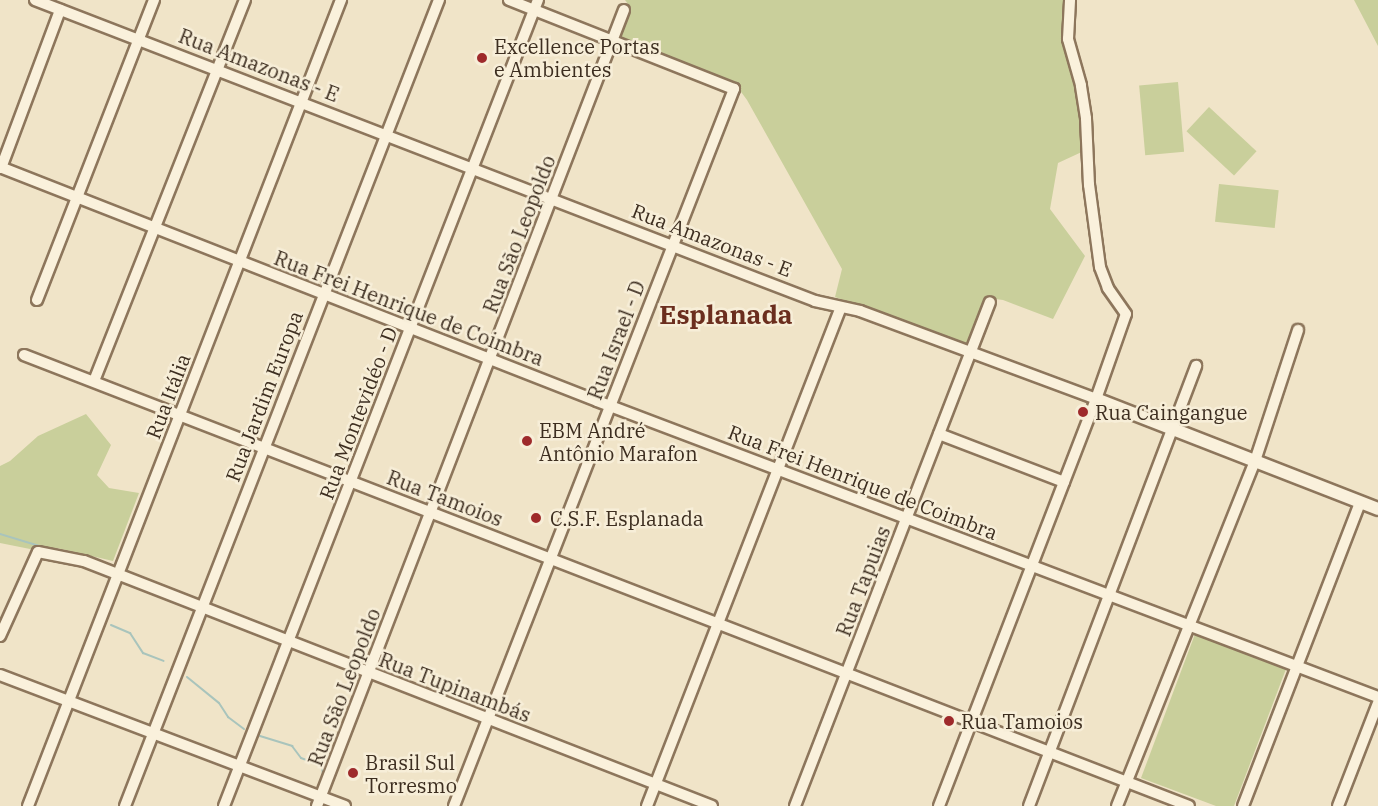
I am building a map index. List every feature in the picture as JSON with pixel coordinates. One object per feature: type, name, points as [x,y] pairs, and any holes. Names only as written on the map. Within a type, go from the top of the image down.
[{"type":"street","name":"Rua Amazonas - E","points":[[34,0],[815,301],[841,307],[970,352],[1378,509]]},
{"type":"street","points":[[37,300],[154,0]]},
{"type":"street","points":[[94,381],[245,0]]},
{"type":"street","name":"Rua Itália","points":[[28,806],[341,0]]},
{"type":"street","name":"Rua Jardim Europa","points":[[125,806],[439,0]]},
{"type":"street","points":[[509,0],[536,5],[613,41]]},
{"type":"street","points":[[939,806],[1096,399],[1126,314],[1108,288],[1100,267],[1089,185],[1086,118],[1081,86],[1068,39],[1070,0]]},
{"type":"street","name":"Rua Montevidéo - D","points":[[224,806],[536,5]]},
{"type":"street","points":[[1,167],[60,10]]},
{"type":"street","name":"Rua São Leopoldo","points":[[319,801],[624,10]]},
{"type":"street","name":"Rua Israel - D","points":[[454,806],[734,89],[613,41]]},
{"type":"street","name":"Rua Frei Henrique de Coimbra","points":[[1,167],[490,359],[1378,697]]},
{"type":"street","name":"Rua Tapuias","points":[[795,806],[990,302]]},
{"type":"street","points":[[647,806],[841,307]]},
{"type":"street","points":[[1117,806],[1255,461],[1298,330]]},
{"type":"street","name":"Rua Tamoios","points":[[24,355],[1189,806]]},
{"type":"street","points":[[1029,806],[1196,366]]},
{"type":"street","points":[[939,434],[1064,482]]},
{"type":"street","points":[[1243,806],[1360,502]]},
{"type":"street","name":"Rua Tupinambás","points":[[0,636],[38,552],[84,561],[712,806]]},
{"type":"street","points":[[0,675],[240,766],[319,801],[345,806]]},
{"type":"street","points":[[1338,806],[1378,703]]},
{"type":"green space","points":[[625,0],[1070,0],[1068,39],[1086,150],[1058,163],[1050,209],[1085,256],[1053,319],[1003,300],[988,298],[967,344],[835,297],[842,269],[747,100],[736,85],[620,39],[631,8]]},
{"type":"green space","points":[[1354,0],[1378,0],[1378,46],[1365,21]]},
{"type":"green space","points":[[1178,82],[1184,152],[1145,155],[1139,85]]},
{"type":"green space","points":[[1209,107],[1257,151],[1234,175],[1186,131]]},
{"type":"green space","points":[[1219,184],[1279,190],[1275,228],[1215,222]]},
{"type":"green space","points":[[86,414],[111,445],[97,475],[109,488],[139,493],[113,561],[57,548],[30,549],[0,543],[0,466],[10,461],[38,436]]},
{"type":"green space","points":[[1195,634],[1286,669],[1234,806],[1216,806],[1141,778]]},
{"type":"waterway","points":[[0,534],[46,548]]},
{"type":"waterway","points":[[100,573],[107,576]]},
{"type":"waterway","points":[[111,625],[130,633],[143,653],[164,661]]},
{"type":"waterway","points":[[187,677],[219,703],[228,717],[244,729]]},
{"type":"waterway","points":[[260,736],[292,746],[301,758],[322,766],[323,776]]},
{"type":"place","name":"Excellence Portas e Ambientes","points":[[482,58]]},
{"type":"place","name":"Rua Caingangue","points":[[1083,412]]},
{"type":"place","name":"EBM André Antônio Marafon","points":[[527,441]]},
{"type":"place","name":"C.S.F. Esplanada","points":[[536,518]]},
{"type":"place","name":"Rua Tamoios","points":[[949,721]]},
{"type":"place","name":"Brasil Sul Torresmo","points":[[353,773]]},
{"type":"district","name":"Esplanada","points":[[726,315]]}]
